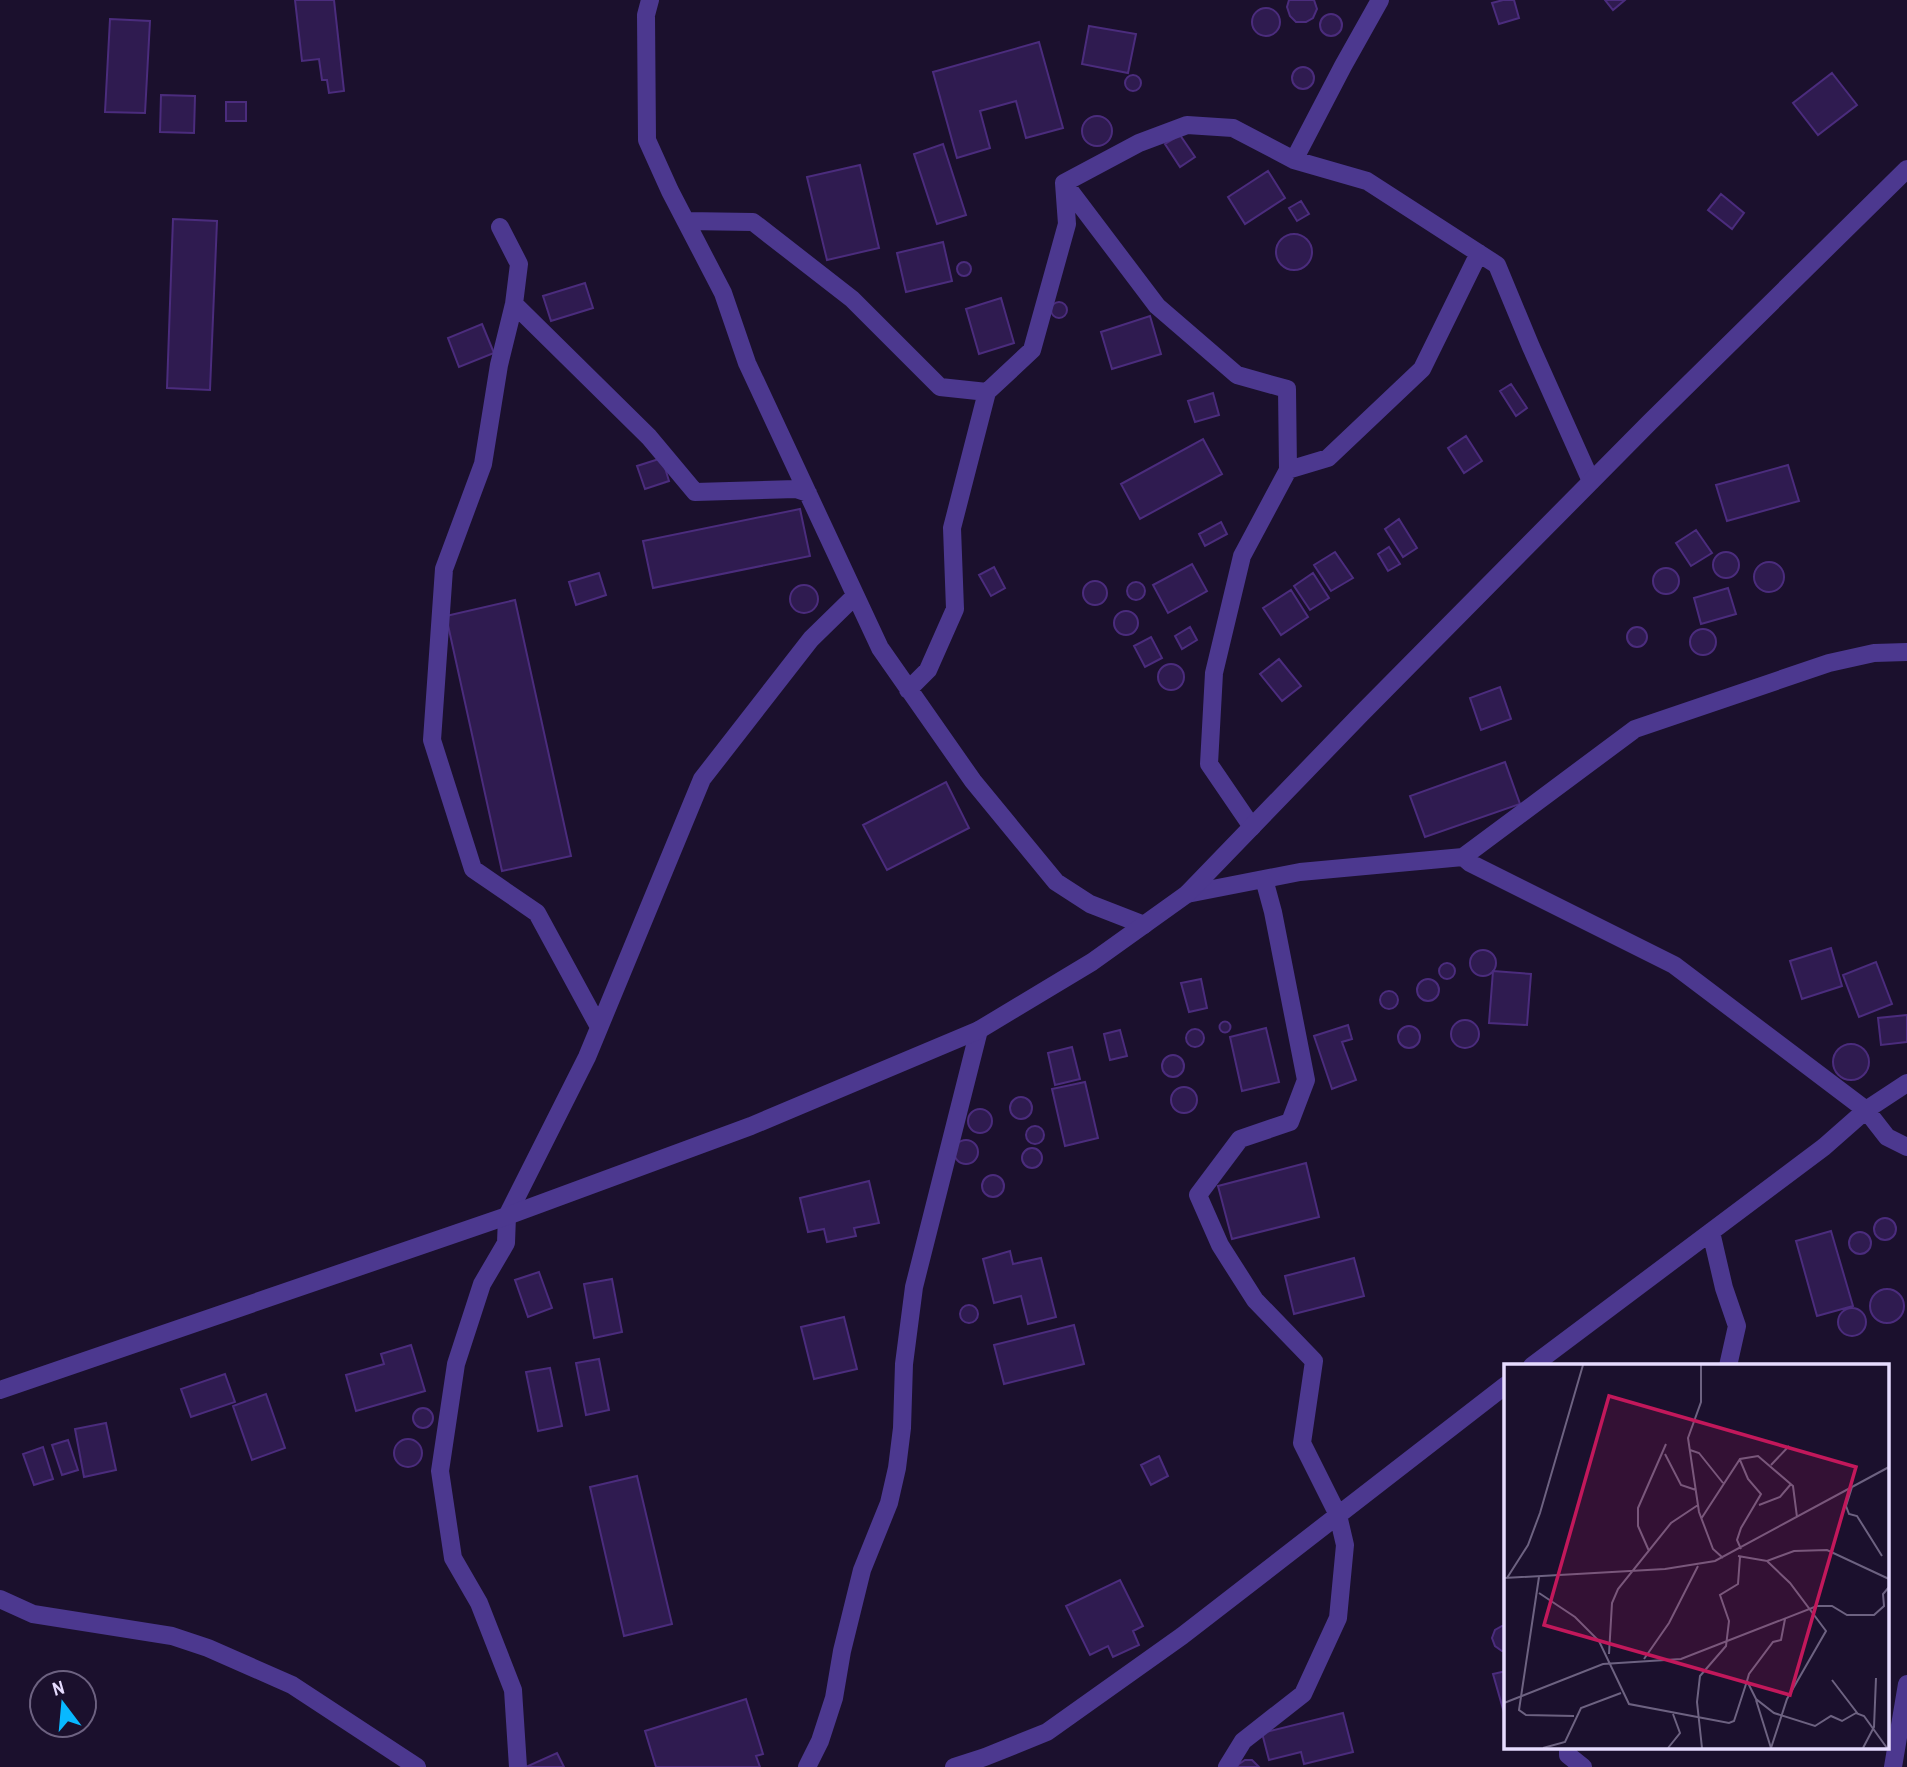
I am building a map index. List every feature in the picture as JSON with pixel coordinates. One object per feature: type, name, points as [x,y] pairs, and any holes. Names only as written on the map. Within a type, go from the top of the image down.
[{"type":"street","points":[[650,0],[646,15],[647,140],[723,293],[747,363],[880,648],[972,781],[1056,882],[1090,905],[1144,925]]},
{"type":"street","points":[[1294,160],[1380,0]]},
{"type":"street","points":[[1064,183],[1139,143],[1187,125],[1233,128],[1294,160],[1367,181],[1497,265],[1591,481]]},
{"type":"street","points":[[0,1390],[507,1216],[751,1126],[979,1030],[1092,962],[1187,894],[1591,481],[1907,169]]},
{"type":"street","points":[[908,690],[928,670],[955,609],[952,528],[987,392],[1032,350],[1067,224],[1064,183]]},
{"type":"street","points":[[1064,183],[1157,306],[1237,375],[1286,389],[1288,470],[1242,556],[1213,673],[1209,764],[1252,827]]},
{"type":"street","points":[[686,221],[753,222],[852,299],[940,387],[987,392]]},
{"type":"street","points":[[500,227],[519,264],[514,304],[499,365],[483,464],[444,569],[432,740],[473,869],[537,913],[599,1027]]},
{"type":"street","points":[[1288,470],[1328,458],[1422,369],[1479,253]]},
{"type":"street","points":[[514,304],[649,437],[695,492],[796,489],[807,493]]},
{"type":"street","points":[[518,1767],[513,1690],[479,1603],[453,1558],[440,1471],[456,1364],[482,1284],[506,1243],[507,1216],[587,1056],[702,779],[811,639],[855,596]]},
{"type":"street","points":[[1187,894],[1300,872],[1463,857],[1635,729],[1829,663],[1874,653],[1907,652]]},
{"type":"street","points":[[1463,857],[1470,863],[1674,965],[1866,1110],[1887,1137],[1907,1147]]},
{"type":"street","points":[[1227,1767],[1243,1741],[1303,1694],[1338,1618],[1345,1545],[1338,1515],[1302,1443],[1314,1361],[1255,1300],[1220,1245],[1198,1195],[1240,1139],[1290,1122],[1306,1080],[1264,879]]},
{"type":"street","points":[[807,1767],[820,1741],[834,1698],[842,1651],[862,1570],[889,1503],[902,1428],[904,1364],[914,1287],[979,1030]]},
{"type":"street","points":[[1535,1364],[1824,1147],[1866,1110],[1907,1083]]},
{"type":"street","points":[[1711,1231],[1724,1288],[1737,1326],[1728,1364]]},
{"type":"street","points":[[954,1767],[1047,1732],[1182,1636],[1504,1387]]},
{"type":"street","points":[[0,1599],[33,1615],[172,1636],[208,1648],[292,1685],[417,1767]]},
{"type":"street","points":[[1893,1767],[1907,1684]]},
{"type":"street","points":[[1569,1756],[1583,1767]]},
{"type":"building","points":[[295,0],[334,0],[344,91],[329,93],[327,80],[322,80],[319,59],[302,61]]},
{"type":"building","points":[[1289,0],[1314,0],[1317,9],[1313,18],[1306,22],[1296,22],[1287,7]]},
{"type":"building","points":[[1514,0],[1519,18],[1499,24],[1492,3]]},
{"type":"building","points":[[1605,0],[1625,0],[1613,10]]},
{"type":"building","points":[[1266,8],[1276,12],[1280,22],[1276,32],[1266,36],[1256,32],[1252,22],[1256,12]]},
{"type":"building","points":[[1331,14],[1339,17],[1342,25],[1339,33],[1331,36],[1323,33],[1320,25],[1323,17]]},
{"type":"building","points":[[110,19],[150,21],[145,113],[105,112]]},
{"type":"building","points":[[1089,26],[1136,34],[1128,73],[1082,64]]},
{"type":"building","points":[[1039,42],[1063,128],[1026,138],[1016,101],[980,111],[990,148],[957,158],[933,72]]},
{"type":"building","points":[[1303,67],[1311,70],[1314,78],[1311,86],[1303,89],[1295,86],[1292,78],[1295,70]]},
{"type":"building","points":[[1832,73],[1857,105],[1818,135],[1793,103]]},
{"type":"building","points":[[1130,75],[1136,75],[1141,83],[1139,89],[1130,91],[1125,86],[1125,80]]},
{"type":"building","points":[[161,95],[195,96],[194,133],[160,132]]},
{"type":"building","points":[[226,102],[246,102],[246,121],[226,121]]},
{"type":"building","points":[[1097,116],[1108,120],[1112,131],[1108,142],[1097,146],[1086,142],[1082,131],[1086,120]]},
{"type":"building","points":[[1180,135],[1195,157],[1180,167],[1165,144]]},
{"type":"building","points":[[943,144],[966,215],[937,224],[914,154]]},
{"type":"building","points":[[860,165],[879,248],[827,260],[807,177]]},
{"type":"building","points":[[1268,171],[1285,198],[1245,224],[1228,197]]},
{"type":"building","points":[[1721,194],[1744,213],[1732,229],[1708,210]]},
{"type":"building","points":[[1301,201],[1309,214],[1297,221],[1289,208]]},
{"type":"building","points":[[173,219],[217,221],[210,390],[167,388]]},
{"type":"building","points":[[1294,234],[1307,239],[1312,252],[1307,265],[1294,270],[1281,265],[1276,252],[1281,239]]},
{"type":"building","points":[[943,242],[952,281],[906,292],[897,253]]},
{"type":"building","points":[[961,262],[967,262],[971,269],[967,276],[961,276],[957,272],[957,266]]},
{"type":"building","points":[[585,283],[593,308],[551,321],[543,296]]},
{"type":"building","points":[[1001,298],[1014,343],[979,354],[966,309]]},
{"type":"building","points":[[1059,302],[1067,310],[1059,318],[1051,310]]},
{"type":"building","points":[[1150,316],[1161,354],[1112,369],[1101,332]]},
{"type":"building","points":[[482,324],[494,353],[459,367],[448,338]]},
{"type":"building","points":[[1511,384],[1527,408],[1516,416],[1500,391]]},
{"type":"building","points":[[1213,393],[1219,415],[1195,422],[1188,401]]},
{"type":"building","points":[[1466,436],[1482,461],[1464,473],[1448,448]]},
{"type":"building","points":[[1203,439],[1222,474],[1140,519],[1121,484]]},
{"type":"building","points":[[662,458],[669,481],[645,489],[637,466]]},
{"type":"building","points":[[1788,465],[1799,501],[1727,521],[1716,485]]},
{"type":"building","points":[[800,509],[810,556],[653,588],[643,541]]},
{"type":"building","points":[[1399,519],[1417,548],[1403,557],[1385,529]]},
{"type":"building","points":[[1221,522],[1227,534],[1205,546],[1199,534]]},
{"type":"building","points":[[1696,530],[1712,553],[1691,566],[1676,543]]},
{"type":"building","points":[[1389,547],[1400,564],[1388,571],[1378,554]]},
{"type":"building","points":[[1335,552],[1353,578],[1331,591],[1314,565]]},
{"type":"building","points":[[1726,552],[1735,556],[1739,565],[1735,574],[1726,578],[1717,574],[1713,565],[1717,556]]},
{"type":"building","points":[[1769,562],[1779,567],[1784,577],[1779,587],[1769,592],[1759,587],[1754,577],[1759,567]]},
{"type":"building","points":[[1192,564],[1207,591],[1168,613],[1153,585]]},
{"type":"building","points":[[994,567],[1005,588],[991,596],[979,575]]},
{"type":"building","points":[[1666,568],[1675,572],[1679,581],[1675,590],[1666,594],[1657,590],[1653,581],[1657,572]]},
{"type":"building","points":[[599,573],[606,595],[576,605],[569,582]]},
{"type":"building","points":[[1313,573],[1329,598],[1310,610],[1294,586]]},
{"type":"building","points":[[1095,581],[1103,585],[1107,593],[1103,601],[1095,605],[1087,601],[1083,593],[1087,585]]},
{"type":"building","points":[[1136,582],[1142,585],[1145,591],[1142,597],[1136,600],[1130,597],[1127,591],[1130,585]]},
{"type":"building","points":[[804,585],[814,589],[818,599],[814,609],[804,613],[794,609],[790,599],[794,589]]},
{"type":"building","points":[[1728,588],[1736,614],[1701,624],[1694,598]]},
{"type":"building","points":[[1291,590],[1308,617],[1281,635],[1263,608]]},
{"type":"building","points":[[515,600],[571,856],[502,871],[446,616]]},
{"type":"building","points":[[1126,611],[1135,614],[1138,623],[1135,632],[1126,635],[1117,632],[1114,623],[1117,614]]},
{"type":"building","points":[[1190,627],[1197,640],[1182,649],[1175,636]]},
{"type":"building","points":[[1637,627],[1644,630],[1647,637],[1644,644],[1637,647],[1630,644],[1627,637],[1630,630]]},
{"type":"building","points":[[1703,629],[1712,633],[1716,642],[1712,651],[1703,655],[1694,651],[1690,642],[1694,633]]},
{"type":"building","points":[[1151,637],[1162,658],[1145,667],[1134,646]]},
{"type":"building","points":[[1279,659],[1301,686],[1282,701],[1260,674]]},
{"type":"building","points":[[1171,664],[1180,668],[1184,677],[1180,686],[1171,690],[1162,686],[1158,677],[1162,668]]},
{"type":"building","points":[[1500,687],[1511,719],[1481,730],[1470,698]]},
{"type":"building","points":[[1505,762],[1520,804],[1425,837],[1410,796]]},
{"type":"building","points":[[946,782],[969,828],[887,870],[863,825]]},
{"type":"building","points":[[1831,948],[1842,986],[1802,999],[1790,961]]},
{"type":"building","points":[[1483,950],[1492,954],[1496,963],[1492,972],[1483,976],[1474,972],[1470,963],[1474,954]]},
{"type":"building","points":[[1876,962],[1892,1004],[1859,1017],[1843,975]]},
{"type":"building","points":[[1447,963],[1453,965],[1453,977],[1447,979],[1441,977],[1439,971],[1441,965]]},
{"type":"building","points":[[1493,971],[1531,974],[1527,1025],[1489,1023]]},
{"type":"building","points":[[1201,979],[1207,1008],[1189,1012],[1181,983]]},
{"type":"building","points":[[1428,979],[1436,982],[1439,990],[1436,998],[1428,1001],[1420,998],[1417,990],[1420,982]]},
{"type":"building","points":[[1385,991],[1393,991],[1398,1000],[1396,1007],[1385,1009],[1380,1004],[1380,996]]},
{"type":"building","points":[[1907,1015],[1907,1042],[1881,1045],[1878,1018]]},
{"type":"building","points":[[1465,1020],[1475,1024],[1479,1034],[1475,1044],[1465,1048],[1455,1044],[1451,1034],[1455,1024]]},
{"type":"building","points":[[1225,1021],[1231,1027],[1225,1033],[1219,1027]]},
{"type":"building","points":[[1348,1025],[1352,1039],[1342,1042],[1356,1080],[1332,1089],[1314,1036]]},
{"type":"building","points":[[1405,1026],[1413,1026],[1420,1033],[1420,1041],[1413,1048],[1405,1048],[1398,1041],[1398,1033]]},
{"type":"building","points":[[1266,1028],[1279,1082],[1242,1091],[1230,1037]]},
{"type":"building","points":[[1195,1029],[1201,1032],[1204,1038],[1201,1044],[1195,1047],[1189,1044],[1186,1038],[1189,1032]]},
{"type":"building","points":[[1120,1030],[1127,1056],[1110,1060],[1104,1034]]},
{"type":"building","points":[[1851,1044],[1864,1049],[1869,1062],[1864,1075],[1851,1080],[1838,1075],[1833,1062],[1838,1049]]},
{"type":"building","points":[[1072,1047],[1080,1079],[1055,1085],[1048,1053]]},
{"type":"building","points":[[1173,1055],[1181,1058],[1184,1066],[1181,1074],[1173,1077],[1165,1074],[1162,1066],[1165,1058]]},
{"type":"building","points":[[1085,1082],[1098,1138],[1065,1146],[1052,1089]]},
{"type":"building","points":[[1184,1087],[1193,1091],[1197,1100],[1193,1109],[1184,1113],[1175,1109],[1171,1100],[1175,1091]]},
{"type":"building","points":[[1021,1097],[1029,1100],[1032,1108],[1029,1116],[1021,1119],[1013,1116],[1010,1108],[1013,1100]]},
{"type":"building","points":[[980,1109],[991,1116],[992,1121],[985,1132],[980,1133],[969,1126],[968,1121],[975,1110]]},
{"type":"building","points":[[1035,1126],[1041,1129],[1044,1135],[1041,1141],[1035,1144],[1029,1141],[1026,1135],[1029,1129]]},
{"type":"building","points":[[966,1140],[974,1144],[978,1152],[974,1160],[966,1164],[958,1160],[954,1152],[958,1144]]},
{"type":"building","points":[[1032,1148],[1039,1151],[1042,1158],[1039,1165],[1032,1168],[1025,1165],[1022,1158],[1025,1151]]},
{"type":"building","points":[[1306,1163],[1319,1217],[1232,1239],[1218,1186]]},
{"type":"building","points":[[993,1175],[1001,1178],[1004,1186],[1001,1194],[993,1197],[985,1194],[982,1186],[985,1178]]},
{"type":"building","points":[[869,1181],[879,1223],[854,1228],[856,1236],[827,1242],[824,1229],[808,1232],[800,1198]]},
{"type":"building","points":[[1885,1218],[1893,1221],[1896,1229],[1893,1237],[1885,1240],[1877,1237],[1874,1229],[1877,1221]]},
{"type":"building","points":[[1831,1231],[1853,1306],[1817,1316],[1796,1241]]},
{"type":"building","points":[[1860,1232],[1868,1235],[1871,1243],[1868,1251],[1860,1254],[1852,1251],[1849,1243],[1852,1235]]},
{"type":"building","points":[[1010,1251],[1013,1264],[1041,1258],[1056,1317],[1028,1324],[1021,1296],[994,1303],[983,1259]]},
{"type":"building","points":[[1354,1258],[1364,1296],[1294,1314],[1285,1276]]},
{"type":"building","points":[[539,1272],[552,1308],[528,1317],[515,1280]]},
{"type":"building","points":[[612,1279],[622,1332],[594,1338],[584,1284]]},
{"type":"building","points":[[1887,1289],[1899,1294],[1904,1306],[1899,1318],[1887,1323],[1875,1318],[1870,1306],[1875,1294]]},
{"type":"building","points":[[969,1305],[975,1308],[978,1314],[975,1320],[969,1323],[963,1320],[960,1314],[963,1308]]},
{"type":"building","points":[[1852,1308],[1862,1312],[1866,1322],[1862,1332],[1852,1336],[1842,1332],[1838,1322],[1842,1312]]},
{"type":"building","points":[[844,1317],[857,1369],[814,1379],[801,1327]]},
{"type":"building","points":[[1074,1325],[1084,1364],[1004,1384],[994,1345]]},
{"type":"building","points":[[411,1345],[425,1391],[356,1411],[346,1375],[384,1364],[381,1354]]},
{"type":"building","points":[[599,1359],[609,1410],[586,1415],[576,1363]]},
{"type":"building","points":[[550,1368],[562,1426],[538,1431],[526,1372]]},
{"type":"building","points":[[225,1374],[235,1402],[191,1417],[181,1389]]},
{"type":"building","points":[[266,1394],[285,1448],[252,1460],[233,1406]]},
{"type":"building","points":[[423,1408],[430,1411],[433,1418],[430,1425],[423,1428],[416,1425],[413,1418],[416,1411]]},
{"type":"building","points":[[106,1423],[116,1470],[84,1477],[75,1429]]},
{"type":"building","points":[[408,1439],[418,1443],[422,1453],[418,1463],[408,1467],[398,1463],[394,1453],[398,1443]]},
{"type":"building","points":[[68,1440],[78,1470],[62,1475],[52,1445]]},
{"type":"building","points":[[43,1447],[53,1479],[34,1485],[23,1454]]},
{"type":"building","points":[[1159,1456],[1168,1476],[1151,1485],[1141,1465]]},
{"type":"building","points":[[637,1476],[672,1624],[624,1636],[590,1487]]},
{"type":"building","points":[[1120,1580],[1143,1626],[1133,1631],[1139,1645],[1113,1657],[1108,1646],[1090,1655],[1066,1606]]},
{"type":"building","points":[[1504,1626],[1504,1651],[1495,1646],[1492,1638],[1495,1630]]},
{"type":"building","points":[[1504,1671],[1504,1712],[1493,1674]]},
{"type":"building","points":[[746,1699],[763,1754],[756,1756],[760,1767],[656,1767],[645,1731]]},
{"type":"building","points":[[1343,1713],[1353,1752],[1304,1764],[1301,1752],[1269,1760],[1262,1733]]},
{"type":"building","points":[[557,1753],[564,1767],[526,1767]]},
{"type":"building","points":[[1245,1760],[1252,1760],[1259,1767],[1237,1767]]}]
